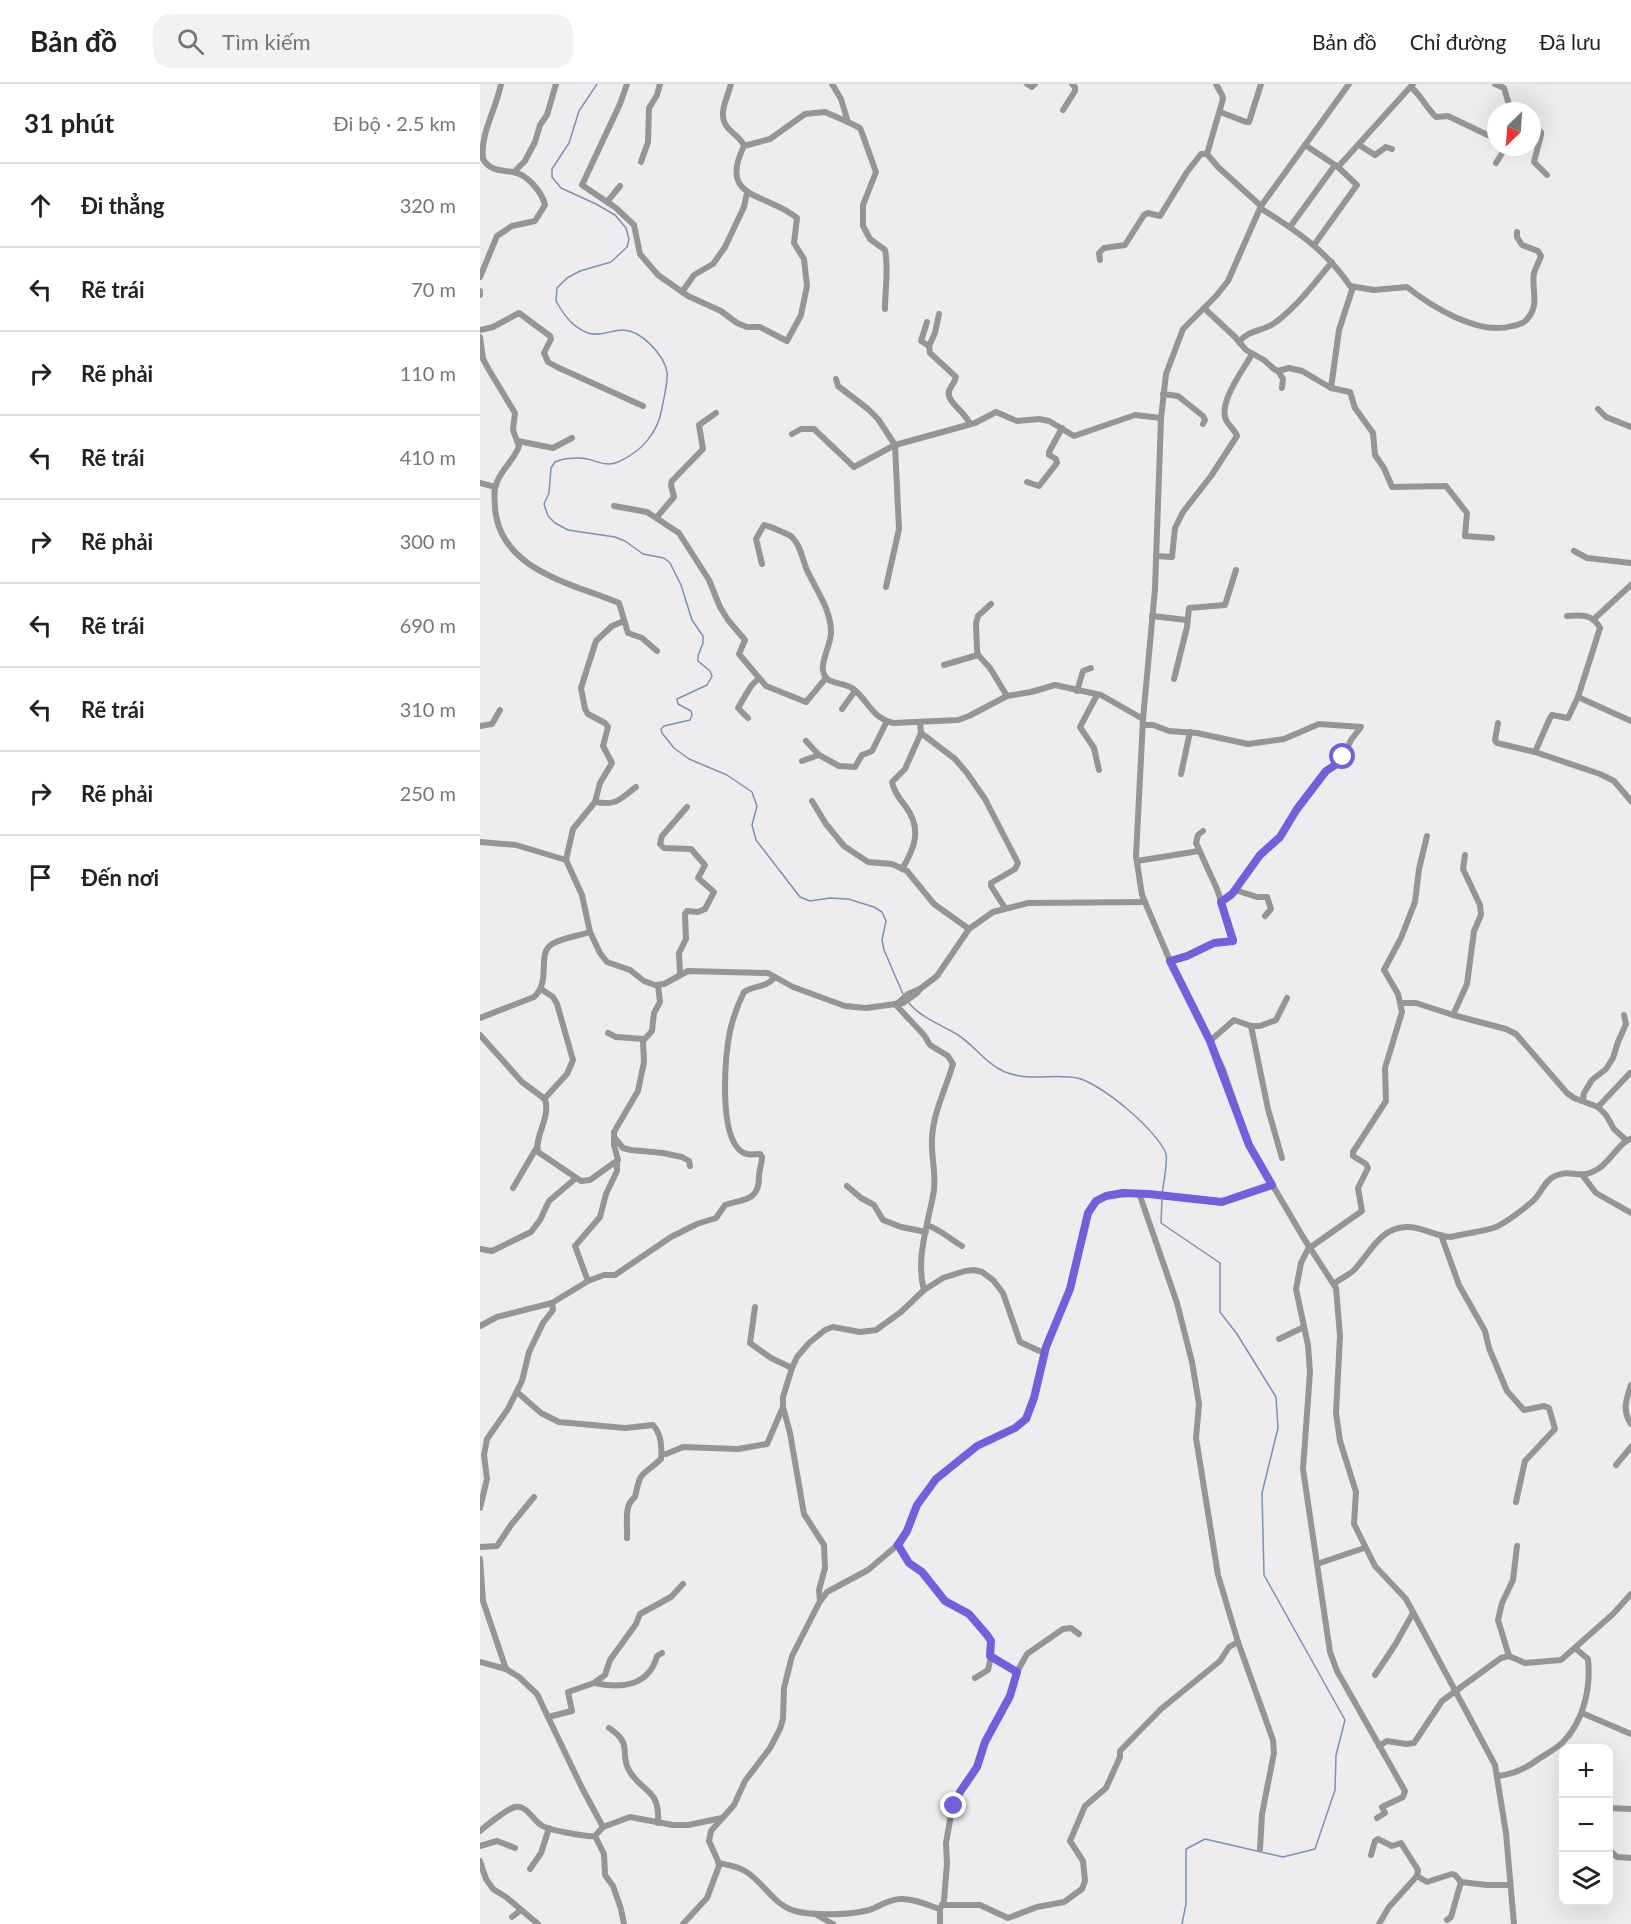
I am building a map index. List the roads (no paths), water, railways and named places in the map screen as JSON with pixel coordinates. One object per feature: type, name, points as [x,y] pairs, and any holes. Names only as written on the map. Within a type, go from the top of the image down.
[{"type":"street","points":[[480,277],[497,236],[512,226],[535,221],[545,208],[540,190],[514,172],[502,172],[487,165],[483,159],[481,138],[493,113],[501,84]]},
{"type":"street","points":[[514,172],[525,161],[535,142],[541,124],[547,115],[556,84]]},
{"type":"street","points":[[627,84],[582,185],[608,202],[634,225],[637,233],[637,246],[642,258],[658,275],[682,292],[721,311],[744,326],[759,327],[785,341],[789,340],[801,315],[807,286],[804,259],[794,243],[797,218],[747,193],[738,184],[736,174],[744,147],[742,141],[726,128],[722,119],[731,84]]},
{"type":"street","points":[[641,162],[648,142],[649,108],[657,95],[660,84]]},
{"type":"street","points":[[832,84],[841,99],[848,122]]},
{"type":"street","points":[[1027,84],[1032,87],[1035,84]]},
{"type":"street","points":[[1063,110],[1075,91],[1072,84]]},
{"type":"street","points":[[1216,84],[1223,97],[1207,154],[1261,207],[1314,245],[1332,262],[1350,286],[1384,290],[1407,287],[1419,298],[1483,328],[1496,329],[1518,325],[1527,319],[1535,305],[1534,273],[1541,256],[1538,251],[1522,245],[1517,232]]},
{"type":"street","points":[[1220,112],[1249,122],[1262,84]]},
{"type":"street","points":[[1349,84],[1261,207],[1231,274],[1220,292],[1183,329],[1166,374],[1161,418],[1156,556],[1143,722],[1137,861],[1140,886],[1145,902],[1170,961],[1210,1041],[1249,1145],[1310,1248],[1335,1283],[1340,1313],[1336,1391],[1337,1421],[1340,1441],[1356,1492],[1354,1524],[1364,1548],[1379,1571],[1405,1597],[1488,1750],[1498,1776],[1506,1833],[1514,1924]]},
{"type":"street","points":[[1495,84],[1504,88],[1508,102]]},
{"type":"street","points":[[1290,227],[1337,166],[1359,145],[1412,85],[1436,117],[1448,116],[1487,136]]},
{"type":"street","points":[[744,147],[770,139],[808,114],[825,111],[861,130],[876,172],[861,215],[865,231],[885,250],[888,267],[885,309]]},
{"type":"street","points":[[1305,145],[1337,166],[1357,186],[1314,245]]},
{"type":"street","points":[[1359,145],[1375,155],[1386,147],[1392,149]]},
{"type":"street","points":[[1100,260],[1099,253],[1104,248],[1112,245],[1125,245],[1145,214],[1160,216],[1188,170],[1201,154],[1207,154]]},
{"type":"street","points":[[1496,163],[1500,156]]},
{"type":"street","points":[[1536,156],[1534,162],[1547,175]]},
{"type":"street","points":[[608,202],[620,186]]},
{"type":"street","points":[[682,292],[694,275],[715,262],[725,247],[742,214],[747,193]]},
{"type":"street","points":[[1239,342],[1256,330],[1270,326],[1284,316],[1332,262]]},
{"type":"street","points":[[1331,388],[1339,330],[1353,287]]},
{"type":"street","points":[[1204,308],[1252,354],[1278,370],[1283,380],[1282,388]]},
{"type":"street","points":[[480,330],[493,327],[519,313],[550,336],[551,339],[544,353],[549,363],[584,381],[643,406]]},
{"type":"street","points":[[939,314],[935,333],[929,346],[930,353],[956,377],[949,393],[949,399],[964,412],[970,424]]},
{"type":"street","points":[[927,322],[921,341],[929,346]]},
{"type":"street","points":[[480,337],[482,361],[515,413],[513,430],[519,446],[495,487],[498,529],[521,559],[554,577],[619,603],[628,633],[642,638],[657,651]]},
{"type":"street","points":[[1156,556],[1172,557],[1174,528],[1236,438],[1237,434],[1225,418],[1227,402],[1234,383],[1252,354]]},
{"type":"street","points":[[1278,370],[1289,368],[1302,371],[1331,388],[1351,393],[1355,408],[1373,433],[1375,455],[1384,468],[1392,488],[1446,486],[1467,513],[1465,536],[1492,538]]},
{"type":"street","points":[[836,379],[838,386],[878,419],[894,445],[899,529],[886,587]]},
{"type":"street","points":[[1163,394],[1178,396],[1203,416],[1205,420],[1203,424]]},
{"type":"street","points":[[1598,409],[1604,416],[1631,427]]},
{"type":"street","points":[[657,516],[674,496],[672,481],[704,447],[700,438],[699,425],[716,412]]},
{"type":"street","points":[[792,434],[801,429],[814,429],[854,467],[894,445],[970,424],[996,412],[1017,421],[1045,420],[1076,436],[1136,415],[1161,418]]},
{"type":"street","points":[[1026,482],[1039,486],[1057,463],[1049,452],[1062,428]]},
{"type":"street","points":[[518,441],[553,448],[572,438]]},
{"type":"street","points":[[480,483],[495,487]]},
{"type":"street","points":[[614,506],[637,509],[657,516],[682,538],[709,580],[724,613],[745,640],[739,654],[765,686],[803,702],[810,699],[826,678]]},
{"type":"street","points":[[762,564],[756,539],[764,525],[788,534],[799,546],[808,572],[824,602],[830,623],[830,644],[823,670],[826,678],[850,686],[873,712],[887,721],[958,720],[1007,696],[1055,685],[1106,698],[1143,722],[1169,731],[1190,732],[1248,744],[1284,739],[1319,724],[1361,727],[1351,740],[1342,759],[1326,771],[1297,809],[1280,837],[1260,855],[1235,890],[1221,902]]},
{"type":"street","points":[[1574,551],[1587,558],[1631,563]]},
{"type":"street","points":[[1174,679],[1190,607],[1225,604],[1236,570]]},
{"type":"street","points":[[1594,619],[1631,585]]},
{"type":"street","points":[[991,603],[978,616],[976,623],[978,655],[990,668],[1007,696]]},
{"type":"street","points":[[1535,752],[1551,716],[1568,718],[1578,697],[1600,630],[1594,619],[1583,615],[1567,616]]},
{"type":"street","points":[[1152,616],[1187,620]]},
{"type":"street","points":[[624,621],[612,626],[596,641],[581,688],[588,714],[608,727],[603,746],[612,763],[600,783],[596,802],[573,829],[566,860],[582,896],[590,932],[607,962],[630,970],[644,981],[658,985],[672,981],[680,974],[696,971],[725,974],[761,972],[800,990],[845,1006],[866,1008],[896,1003],[920,989],[937,976],[969,929],[993,912],[1039,903],[1145,902]]},
{"type":"street","points":[[944,665],[978,655]]},
{"type":"street","points":[[1077,691],[1083,671],[1091,668]]},
{"type":"street","points":[[748,718],[738,708],[751,686],[759,678]]},
{"type":"street","points":[[842,709],[855,691]]},
{"type":"street","points":[[1097,695],[1080,727],[1094,748],[1099,770]]},
{"type":"street","points":[[1578,697],[1631,721]]},
{"type":"street","points":[[480,726],[492,724],[500,710]]},
{"type":"street","points":[[806,741],[819,755],[839,766],[855,767],[862,755],[874,749],[887,721]]},
{"type":"street","points":[[902,869],[913,851],[915,823],[907,807],[896,794],[892,782],[905,769],[921,733],[920,722]]},
{"type":"street","points":[[1498,723],[1495,740],[1497,743],[1535,752],[1607,777],[1620,787],[1631,801]]},
{"type":"street","points":[[1181,774],[1190,732]]},
{"type":"street","points":[[921,733],[955,759],[967,773],[985,799],[1018,863],[1016,869],[991,884],[1005,908]]},
{"type":"street","points":[[802,761],[819,755]]},
{"type":"street","points":[[596,802],[608,805],[614,803],[636,787]]},
{"type":"street","points":[[812,801],[826,824],[844,846],[868,862],[892,864],[902,869],[911,876],[934,904],[969,929]]},
{"type":"street","points":[[680,974],[679,953],[686,939],[685,914],[687,911],[698,912],[705,909],[714,892],[698,878],[705,865],[691,849],[664,848],[660,844],[660,840],[687,807]]},
{"type":"street","points":[[1170,961],[1187,956],[1214,943],[1233,941],[1221,902],[1199,851],[1196,839],[1203,831]]},
{"type":"street","points":[[1377,1818],[1385,1814],[1382,1806],[1404,1797],[1405,1791],[1332,1660],[1303,1469],[1310,1372],[1296,1288],[1301,1263],[1310,1248],[1362,1210],[1358,1188],[1368,1166],[1353,1156],[1353,1152],[1387,1098],[1385,1068],[1402,1012],[1401,1003],[1384,970],[1401,938],[1415,902],[1419,869],[1427,836]]},
{"type":"street","points":[[480,842],[516,845],[566,860]]},
{"type":"street","points":[[1137,861],[1199,851]]},
{"type":"street","points":[[1453,1015],[1467,984],[1474,931],[1481,915],[1480,905],[1463,870],[1465,855]]},
{"type":"street","points":[[1235,890],[1257,897],[1267,897],[1271,909],[1266,916]]},
{"type":"street","points":[[480,1018],[529,999],[541,989],[544,980],[545,953],[550,946],[590,932]]},
{"type":"street","points":[[480,1326],[497,1317],[552,1303],[588,1281],[604,1275],[615,1275],[670,1238],[698,1224],[717,1218],[725,1205],[750,1197],[757,1191],[760,1184],[762,1156],[760,1154],[748,1155],[738,1148],[728,1126],[728,1053],[732,1023],[743,994],[749,989],[767,985],[776,977]]},
{"type":"street","points":[[588,1281],[575,1246],[600,1217],[606,1194],[617,1172],[619,1158],[614,1145],[614,1132],[638,1091],[644,1062],[643,1044],[652,1030],[654,1013],[660,1002],[658,985]]},
{"type":"street","points":[[541,989],[553,997],[557,1004],[573,1063],[567,1074],[544,1098]]},
{"type":"street","points":[[1210,1041],[1234,1020],[1251,1026],[1260,1026],[1276,1020],[1287,998]]},
{"type":"street","points":[[896,1003],[930,1044],[948,1056],[953,1064],[940,1097],[931,1142],[934,1186],[921,1257],[924,1290]]},
{"type":"street","points":[[1335,1283],[1354,1270],[1376,1242],[1389,1232],[1406,1227],[1451,1237],[1495,1227],[1534,1199],[1546,1182],[1552,1178],[1566,1173],[1583,1176],[1609,1162],[1628,1139],[1614,1129],[1598,1107],[1567,1094],[1516,1034],[1506,1029],[1416,1003],[1401,1003]]},
{"type":"street","points":[[1583,1101],[1584,1093],[1592,1080],[1606,1068],[1613,1058],[1617,1042],[1626,1024],[1624,1015]]},
{"type":"street","points":[[1251,1026],[1268,1109],[1282,1158]]},
{"type":"street","points":[[608,1033],[616,1037],[645,1039]]},
{"type":"street","points":[[480,1035],[522,1082],[544,1098],[547,1106],[545,1123],[537,1146],[513,1188]]},
{"type":"street","points":[[1598,1107],[1630,1073]]},
{"type":"street","points":[[614,1137],[625,1148],[682,1157],[689,1161],[690,1166]]},
{"type":"street","points":[[537,1146],[540,1154],[581,1181],[590,1180],[617,1162]]},
{"type":"street","points":[[1583,1176],[1596,1193],[1631,1213]]},
{"type":"street","points":[[480,1249],[492,1251],[531,1232],[552,1198],[576,1178]]},
{"type":"street","points":[[683,1924],[707,1898],[719,1863],[711,1846],[710,1836],[734,1805],[746,1781],[766,1755],[780,1728],[783,1719],[784,1688],[792,1656],[820,1601],[830,1590],[868,1570],[898,1545],[907,1531],[917,1505],[936,1479],[977,1446],[1024,1422],[1034,1398],[1044,1353],[1070,1289],[1088,1213],[1092,1206],[1106,1196],[1139,1194],[1222,1202],[1272,1185]]},
{"type":"street","points":[[847,1186],[874,1205],[884,1220],[905,1228],[940,1230],[963,1246]]},
{"type":"street","points":[[1139,1194],[1177,1303],[1192,1362],[1199,1404],[1197,1445],[1216,1566],[1238,1642],[1265,1715],[1273,1746],[1262,1814],[1260,1849]]},
{"type":"street","points":[[1441,1235],[1457,1281],[1485,1331],[1489,1348],[1509,1394],[1524,1410],[1544,1406],[1549,1408],[1555,1429],[1525,1461],[1516,1502]]},
{"type":"street","points":[[820,1601],[819,1590],[825,1568],[824,1545],[804,1514],[790,1433],[783,1407],[783,1397],[792,1368],[804,1348],[825,1330],[833,1327],[860,1332],[876,1330],[901,1312],[924,1290],[943,1278],[974,1270],[982,1272],[993,1280],[1004,1293],[1022,1344],[1044,1353]]},
{"type":"street","points":[[480,1508],[487,1479],[484,1455],[487,1439],[505,1415],[517,1392],[529,1352],[553,1310],[552,1303]]},
{"type":"street","points":[[755,1307],[750,1343],[771,1358],[792,1368]]},
{"type":"street","points":[[1279,1339],[1304,1327]]},
{"type":"street","points":[[1631,1385],[1625,1409],[1631,1424]]},
{"type":"street","points":[[517,1392],[541,1413],[558,1421],[625,1428],[653,1425],[656,1427],[662,1456],[659,1462],[650,1467],[636,1484],[635,1497],[628,1507],[627,1538]]},
{"type":"street","points":[[666,1454],[683,1447],[738,1449],[767,1444],[783,1407]]},
{"type":"street","points":[[1616,1465],[1631,1448]]},
{"type":"street","points":[[480,1547],[497,1546],[534,1497]]},
{"type":"street","points":[[898,1545],[909,1563],[922,1572],[945,1601],[969,1614],[991,1641],[988,1670],[975,1678]]},
{"type":"street","points":[[1509,1656],[1498,1620],[1502,1603],[1513,1580],[1518,1545]]},
{"type":"street","points":[[1317,1564],[1364,1548]]},
{"type":"street","points":[[480,1559],[483,1601],[506,1669]]},
{"type":"street","points":[[548,1717],[572,1711],[568,1692],[594,1683],[607,1673],[609,1663],[636,1624],[640,1614],[670,1597],[683,1584]]},
{"type":"street","points":[[1379,1746],[1387,1741],[1414,1743],[1440,1703],[1501,1658],[1509,1656],[1525,1662],[1556,1661],[1567,1656],[1613,1614],[1631,1594]]},
{"type":"street","points":[[1375,1675],[1413,1612]]},
{"type":"street","points":[[940,1924],[947,1863],[946,1843],[952,1812],[960,1792],[977,1767],[985,1742],[1010,1696],[1017,1672],[1031,1650],[1064,1629],[1071,1628],[1079,1634]]},
{"type":"street","points":[[814,1914],[863,1911],[897,1899],[941,1907],[980,1905],[1005,1917],[1012,1917],[1037,1907],[1064,1902],[1082,1889],[1085,1881],[1084,1864],[1070,1841],[1085,1806],[1106,1788],[1120,1757],[1120,1750],[1161,1709],[1220,1661],[1229,1647],[1238,1642]]},
{"type":"street","points":[[1498,1776],[1525,1769],[1563,1742],[1571,1733],[1582,1713],[1587,1693],[1589,1663],[1586,1656],[1575,1648]]},
{"type":"street","points":[[594,1683],[614,1686],[643,1679],[655,1665],[657,1656],[662,1653]]},
{"type":"street","points":[[991,1657],[1017,1672]]},
{"type":"street","points":[[480,1662],[506,1669],[534,1690],[603,1827]]},
{"type":"street","points":[[1582,1713],[1631,1734]]},
{"type":"street","points":[[609,1728],[624,1741],[630,1773],[654,1796],[658,1823]]},
{"type":"street","points":[[480,1831],[507,1810],[519,1807],[542,1826],[583,1837],[595,1836],[603,1827],[635,1817],[658,1823],[688,1825],[722,1818]]},
{"type":"street","points":[[1613,1808],[1631,1809]]},
{"type":"street","points":[[530,1869],[541,1853],[549,1828]]},
{"type":"street","points":[[595,1836],[604,1854],[605,1875],[613,1886],[624,1922],[615,1924]]},
{"type":"street","points":[[1371,1855],[1375,1841],[1378,1839],[1392,1846],[1401,1843],[1418,1870],[1417,1876],[1389,1907],[1379,1924]]},
{"type":"street","points":[[480,1846],[497,1841],[515,1848]]},
{"type":"street","points":[[1611,1852],[1617,1857],[1631,1858]]},
{"type":"street","points":[[480,1861],[488,1883],[538,1924]]},
{"type":"street","points":[[719,1863],[735,1866],[747,1872],[785,1907],[814,1914],[833,1924]]},
{"type":"street","points":[[1417,1876],[1427,1882],[1432,1882],[1454,1874],[1461,1882],[1487,1885],[1510,1884]]},
{"type":"street","points":[[1447,1920],[1451,1917],[1461,1882]]},
{"type":"street","points":[[512,1917],[521,1910]]},
{"type":"waterway","points":[[597,84],[579,111],[569,143],[552,169],[552,177],[561,188],[615,215],[626,228],[629,239],[627,247],[611,262],[580,271],[567,278],[557,288],[556,301],[569,320],[588,333],[623,330],[630,331],[644,339],[657,351],[665,365],[667,381],[657,426],[647,441],[634,453],[610,464],[579,458],[555,462],[551,468],[549,493],[544,504],[548,516],[568,530],[615,537],[643,554],[664,558],[670,563],[681,585],[692,620],[703,636],[698,661],[710,671],[712,676],[707,685],[677,699],[678,704],[691,711],[690,720],[664,726],[661,729],[662,733],[674,748],[689,759],[727,775],[752,792],[757,806],[752,825],[756,840],[800,897],[810,901],[830,898],[848,899],[874,907],[882,912],[886,921],[882,940],[884,950],[903,994]]},
{"type":"waterway","points":[[909,1003],[926,1017],[958,1035],[998,1069],[1015,1075],[1077,1078],[1114,1098],[1141,1121],[1161,1144],[1166,1154],[1162,1195]]},
{"type":"waterway","points":[[1162,1199],[1161,1223],[1220,1263],[1220,1312],[1237,1334],[1276,1397],[1278,1428],[1262,1493],[1264,1575],[1345,1720],[1336,1755],[1335,1790],[1315,1849],[1283,1857],[1205,1839],[1186,1849],[1186,1904],[1182,1924]]}]
